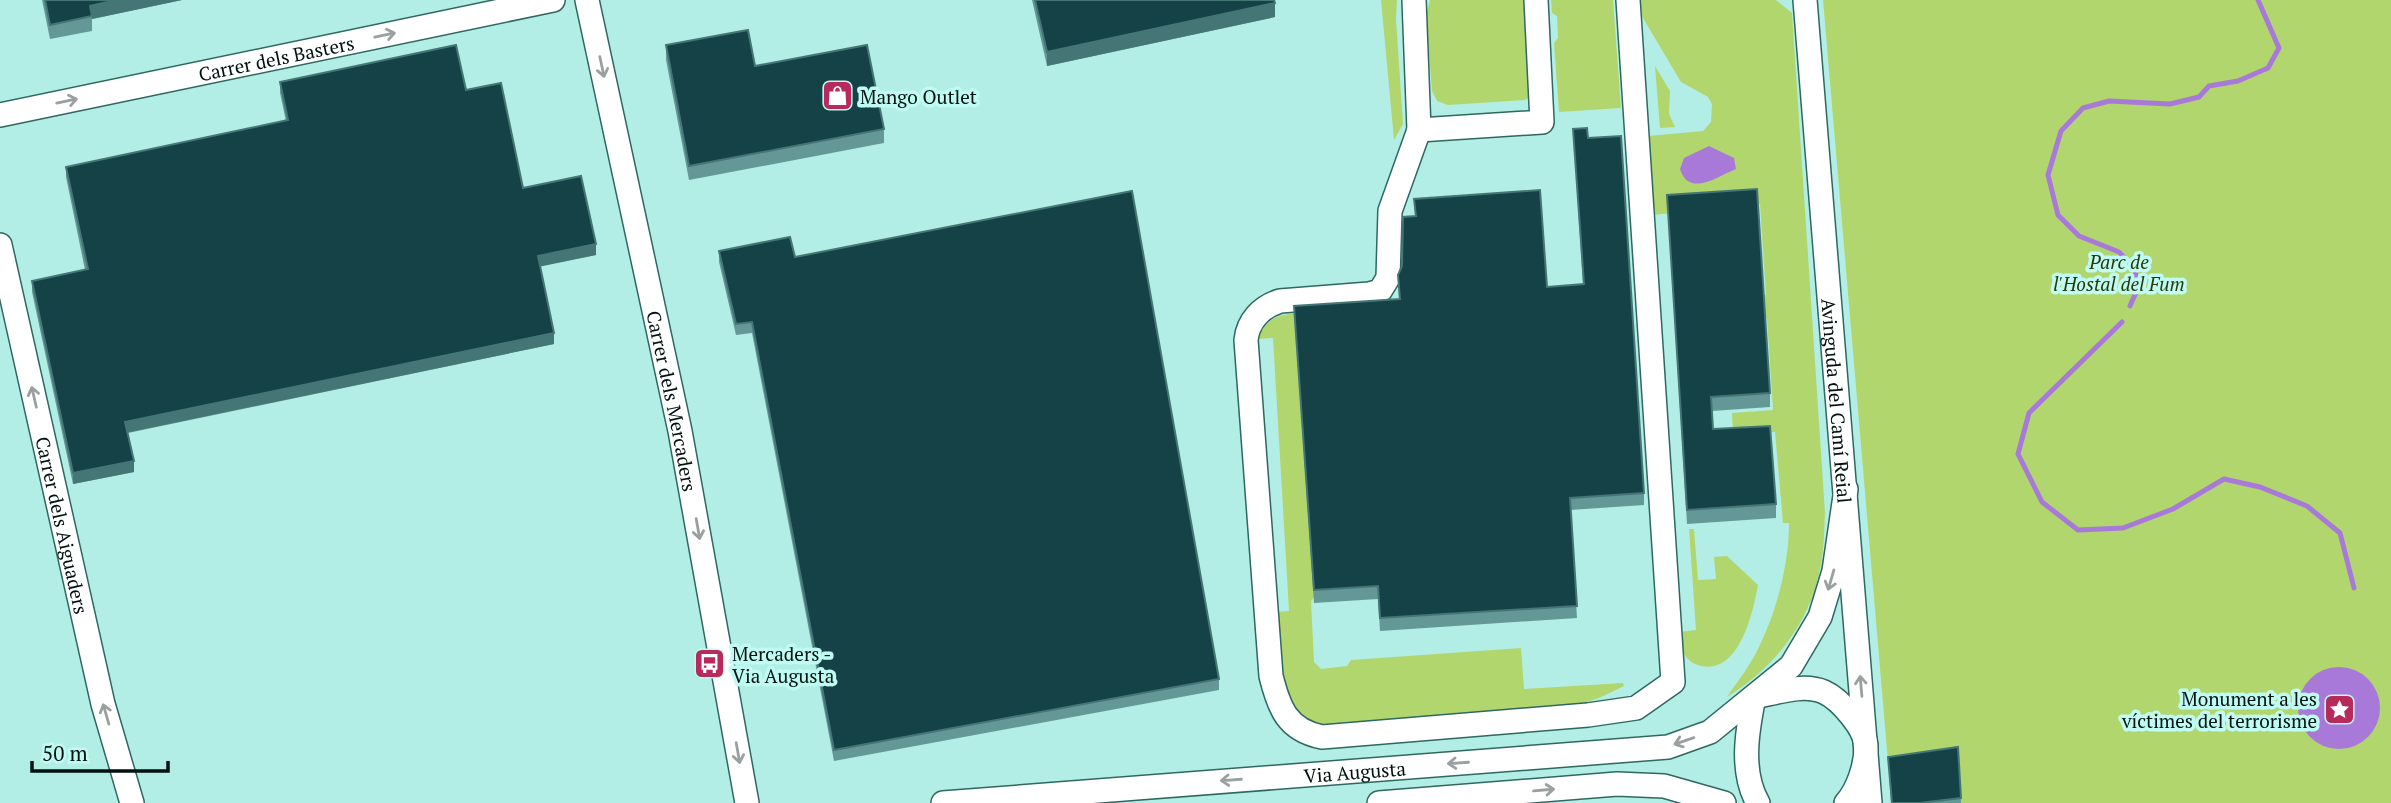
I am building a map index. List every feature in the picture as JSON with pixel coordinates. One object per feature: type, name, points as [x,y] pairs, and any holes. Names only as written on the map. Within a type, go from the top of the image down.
[{"type":"street","name":"Carrer dels Basters","points":[[0,115],[553,0]]},
{"type":"street","name":"Carrer dels Mercaders","points":[[587,0],[680,431],[747,803]]},
{"type":"street","points":[[1414,0],[1419,130],[1390,211],[1388,278],[1380,291],[1369,294],[1269,304],[1247,328],[1271,676],[1277,701],[1289,720],[1306,734],[1322,737],[1575,716],[1636,708],[1673,682],[1628,0]]},
{"type":"street","points":[[1419,130],[1542,122],[1536,0]]},
{"type":"street","name":"Avinguda del Camí Reial","points":[[1805,0],[1870,803]]},
{"type":"street","name":"Carrer dels Aiguaders","points":[[0,245],[103,704],[132,803]]},
{"type":"street","name":"Via Augusta","points":[[943,803],[1668,747],[1710,732],[1791,666],[1819,617],[1834,571],[1846,489]]},
{"type":"street","name":"Via Augusta","points":[[1754,697],[1790,690],[1825,692],[1856,722],[1866,746]]},
{"type":"street","points":[[1754,697],[1748,726],[1747,770],[1759,803]]},
{"type":"street","points":[[1846,803],[1860,778],[1866,746]]},
{"type":"street","name":"Via Augusta","points":[[1379,803],[1617,784],[1664,786],[1724,803]]},
{"type":"green space","points":[[1381,0],[1397,0],[1403,124],[1394,140]]},
{"type":"green space","points":[[1430,0],[1528,0],[1531,97],[1525,100],[1448,105],[1437,101],[1432,91],[1426,16]]},
{"type":"green space","points":[[1551,0],[1613,0],[1621,108],[1559,112],[1554,43],[1558,38],[1557,16],[1552,13]]},
{"type":"green space","points":[[1637,0],[1776,0],[1792,13],[1825,513],[1823,546],[1820,570],[1812,596],[1795,631],[1772,661],[1727,697],[1764,637],[1780,589],[1788,539],[1789,523],[1783,523],[1775,432],[1733,435],[1732,413],[1773,410],[1767,318],[1726,321],[1724,298],[1766,295],[1760,204],[1653,215],[1648,136],[1703,131],[1711,122],[1712,104],[1708,97],[1681,82],[1640,13]]},
{"type":"green space","name":"Parc de l'Hostal del Fum","points":[[1823,0],[2391,0],[2391,803],[1893,803]]},
{"type":"green space","points":[[1655,66],[1670,91],[1669,114],[1675,127],[1660,128]]},
{"type":"green space","points":[[1297,313],[1317,593],[1311,601],[1314,662],[1321,669],[1347,666],[1351,660],[1521,648],[1524,689],[1623,683],[1624,686],[1571,707],[1334,727],[1314,722],[1299,713],[1289,700],[1279,667],[1276,612],[1289,611],[1273,338],[1258,339],[1264,327],[1273,319]]},
{"type":"green space","points":[[1689,529],[1694,529],[1698,580],[1716,579],[1714,557],[1727,556],[1758,585],[1742,639],[1726,661],[1714,666],[1701,666],[1690,661],[1680,643],[1678,632],[1696,630]]},
{"type":"shaded area","points":[[1709,146],[1734,158],[1736,169],[1713,180],[1697,184],[1690,182],[1684,178],[1680,169],[1684,158]]},
{"type":"shaded area","points":[[2339,667],[2355,671],[2368,679],[2376,692],[2380,708],[2376,724],[2368,737],[2355,745],[2339,749],[2323,745],[2310,737],[2302,724],[2298,708],[2302,692],[2310,679],[2323,671]]},
{"type":"building","points":[[45,0],[116,0],[90,6],[92,16],[50,25]]},
{"type":"building","points":[[1035,0],[1274,0],[1275,3],[1047,52]]},
{"type":"building","points":[[748,30],[755,66],[867,45],[884,129],[689,166],[666,45]]},
{"type":"building","points":[[456,45],[466,90],[501,83],[523,188],[581,176],[596,244],[538,256],[554,333],[125,422],[134,461],[73,473],[32,281],[88,269],[66,167],[288,120],[280,82]]},
{"type":"building","points":[[1587,128],[1588,138],[1621,136],[1644,493],[1570,498],[1577,606],[1380,618],[1378,586],[1314,590],[1294,306],[1400,299],[1398,275],[1402,266],[1403,217],[1416,216],[1414,199],[1540,190],[1547,287],[1584,284],[1573,129]]},
{"type":"building","points":[[1757,189],[1770,393],[1711,397],[1713,429],[1770,426],[1776,504],[1687,510],[1667,195]]},
{"type":"building","points":[[1132,191],[1219,679],[834,750],[752,322],[736,324],[719,251],[790,237],[795,257]]},
{"type":"building","points":[[1958,747],[1961,798],[1892,803],[1888,757]]},
{"type":"waterway","points":[[2130,306],[2137,290],[2135,269],[2119,252],[2079,236],[2058,215],[2048,175],[2061,131],[2083,108],[2109,101],[2170,104],[2199,97],[2209,86],[2238,81],[2268,68],[2279,48],[2258,0]]},
{"type":"waterway","points":[[2122,322],[2029,413],[2018,454],[2042,502],[2078,530],[2123,528],[2173,509],[2224,479],[2260,487],[2307,506],[2340,533],[2354,588]]},
{"type":"place","name":"Mango Outlet","points":[[837,96]]},
{"type":"place","name":"Mercaders - Via Augusta","points":[[709,664]]},
{"type":"place","name":"Monument a les víctimes del terrorisme","points":[[2340,709]]}]
